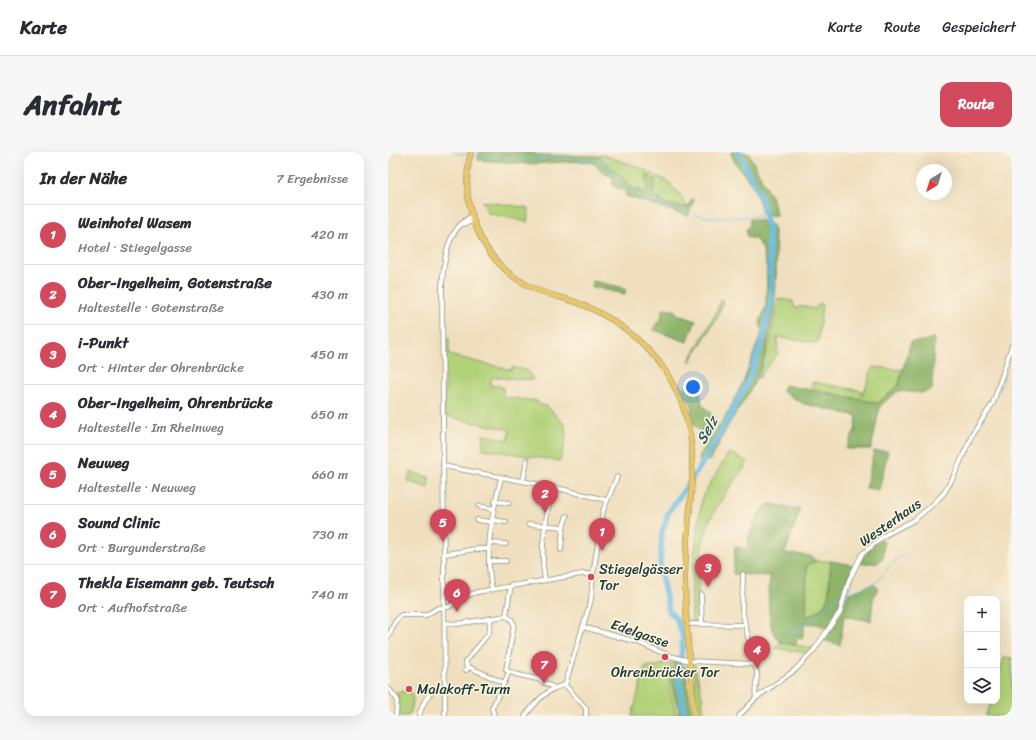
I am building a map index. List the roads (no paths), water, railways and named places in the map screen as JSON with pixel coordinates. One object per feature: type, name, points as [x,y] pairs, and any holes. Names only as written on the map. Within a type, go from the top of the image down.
[{"type":"main road","points":[[471,152],[467,188],[472,218],[486,248],[510,274],[533,288],[589,308],[616,323],[646,347],[663,368],[683,407],[692,442],[693,474],[689,507],[685,578],[687,660],[694,716]]},
{"type":"street","points":[[445,716],[443,273],[449,242],[455,229],[472,218]]},
{"type":"street","name":"Westerhaus","points":[[738,716],[756,698],[794,670],[814,650],[840,612],[856,564],[862,554],[885,536],[919,517],[944,493],[954,476],[972,435],[993,403],[1012,345]]},
{"type":"street","points":[[523,481],[528,460]]},
{"type":"street","points":[[443,466],[553,487],[606,500]]},
{"type":"street","points":[[492,589],[489,573],[489,549],[495,501],[501,478]]},
{"type":"street","points":[[565,685],[583,628],[585,614],[591,600],[593,574],[603,511],[606,500],[617,478]]},
{"type":"street","points":[[544,580],[543,569],[546,525],[553,487]]},
{"type":"street","points":[[495,501],[509,503]]},
{"type":"street","points":[[479,506],[494,509]]},
{"type":"street","points":[[561,550],[563,527],[567,516]]},
{"type":"street","points":[[477,520],[506,522]]},
{"type":"street","points":[[529,524],[563,527]]},
{"type":"street","points":[[490,543],[506,544]]},
{"type":"street","points":[[445,554],[476,549],[489,549]]},
{"type":"street","points":[[489,561],[506,561]]},
{"type":"street","points":[[388,637],[395,622],[401,615],[426,615],[438,608],[450,606],[456,600],[468,594],[511,585],[582,574],[593,574]]},
{"type":"street","points":[[743,574],[742,610],[757,674],[754,692],[756,698]]},
{"type":"street","points":[[506,616],[511,585]]},
{"type":"street","points":[[702,594],[702,624]]},
{"type":"street","points":[[445,601],[456,600]]},
{"type":"street","points":[[445,623],[457,624],[506,616],[511,619],[514,624],[506,666],[509,672]]},
{"type":"street","points":[[491,618],[489,633],[466,661],[466,665],[467,669],[504,683]]},
{"type":"street","points":[[691,624],[745,625]]},
{"type":"street","name":"Edelgasse","points":[[583,628],[637,642],[676,658],[754,664]]},
{"type":"street","points":[[494,716],[492,708],[509,672]]},
{"type":"street","points":[[509,672],[530,677],[553,687]]},
{"type":"street","points":[[525,716],[536,702],[553,687],[565,685]]},
{"type":"street","points":[[565,685],[586,708],[586,716]]},
{"type":"street","points":[[419,716],[423,703],[428,695],[440,687],[446,686]]},
{"type":"street","points":[[388,688],[397,699],[396,716]]},
{"type":"waterway","points":[[453,152],[467,155]]},
{"type":"waterway","name":"Selz","points":[[685,716],[679,678],[683,638],[677,620],[669,611],[662,579],[660,563],[662,533],[668,513],[702,464],[724,427],[749,379],[764,335],[772,298],[768,228],[762,200],[738,152]]},
{"type":"waterway","points":[[473,156],[531,160],[556,156],[595,161],[600,159],[607,162],[617,177],[639,196],[668,208],[690,214]]},
{"type":"waterway","points":[[694,215],[716,218],[765,216]]},
{"type":"waterway","points":[[1010,357],[1012,352]]},
{"type":"waterway","points":[[1003,381],[1005,373]]},
{"type":"waterway","points":[[999,392],[1002,382]]},
{"type":"waterway","points":[[982,423],[986,418]]},
{"type":"waterway","points":[[884,538],[910,524]]},
{"type":"waterway","points":[[846,594],[876,583],[895,560],[903,555]]},
{"type":"waterway","points":[[850,585],[853,577]]},
{"type":"waterway","points":[[848,593],[850,586]]},
{"type":"waterway","points":[[757,664],[789,634],[812,620],[829,607],[839,596],[843,595]]},
{"type":"waterway","points":[[845,602],[847,595]]},
{"type":"place","name":"Ober-Ingelheim, Gotenstraße","points":[[545,513]]},
{"type":"place","name":"Neuweg","points":[[443,542]]},
{"type":"place","name":"Weinhotel Wasem","points":[[602,551]]},
{"type":"place","name":"Stiegelgässer Tor","points":[[591,577]]},
{"type":"place","name":"i-Punkt","points":[[708,587]]},
{"type":"place","name":"Sound Clinic","points":[[457,612]]},
{"type":"place","name":"Ohrenbrücker Tor","points":[[665,657]]},
{"type":"place","name":"Ober-Ingelheim, Ohrenbrücke","points":[[757,669]]},
{"type":"place","name":"Thekla Eisemann geb. Teutsch","points":[[544,684]]},
{"type":"place","name":"Malakoff-Turm","points":[[409,689]]}]
